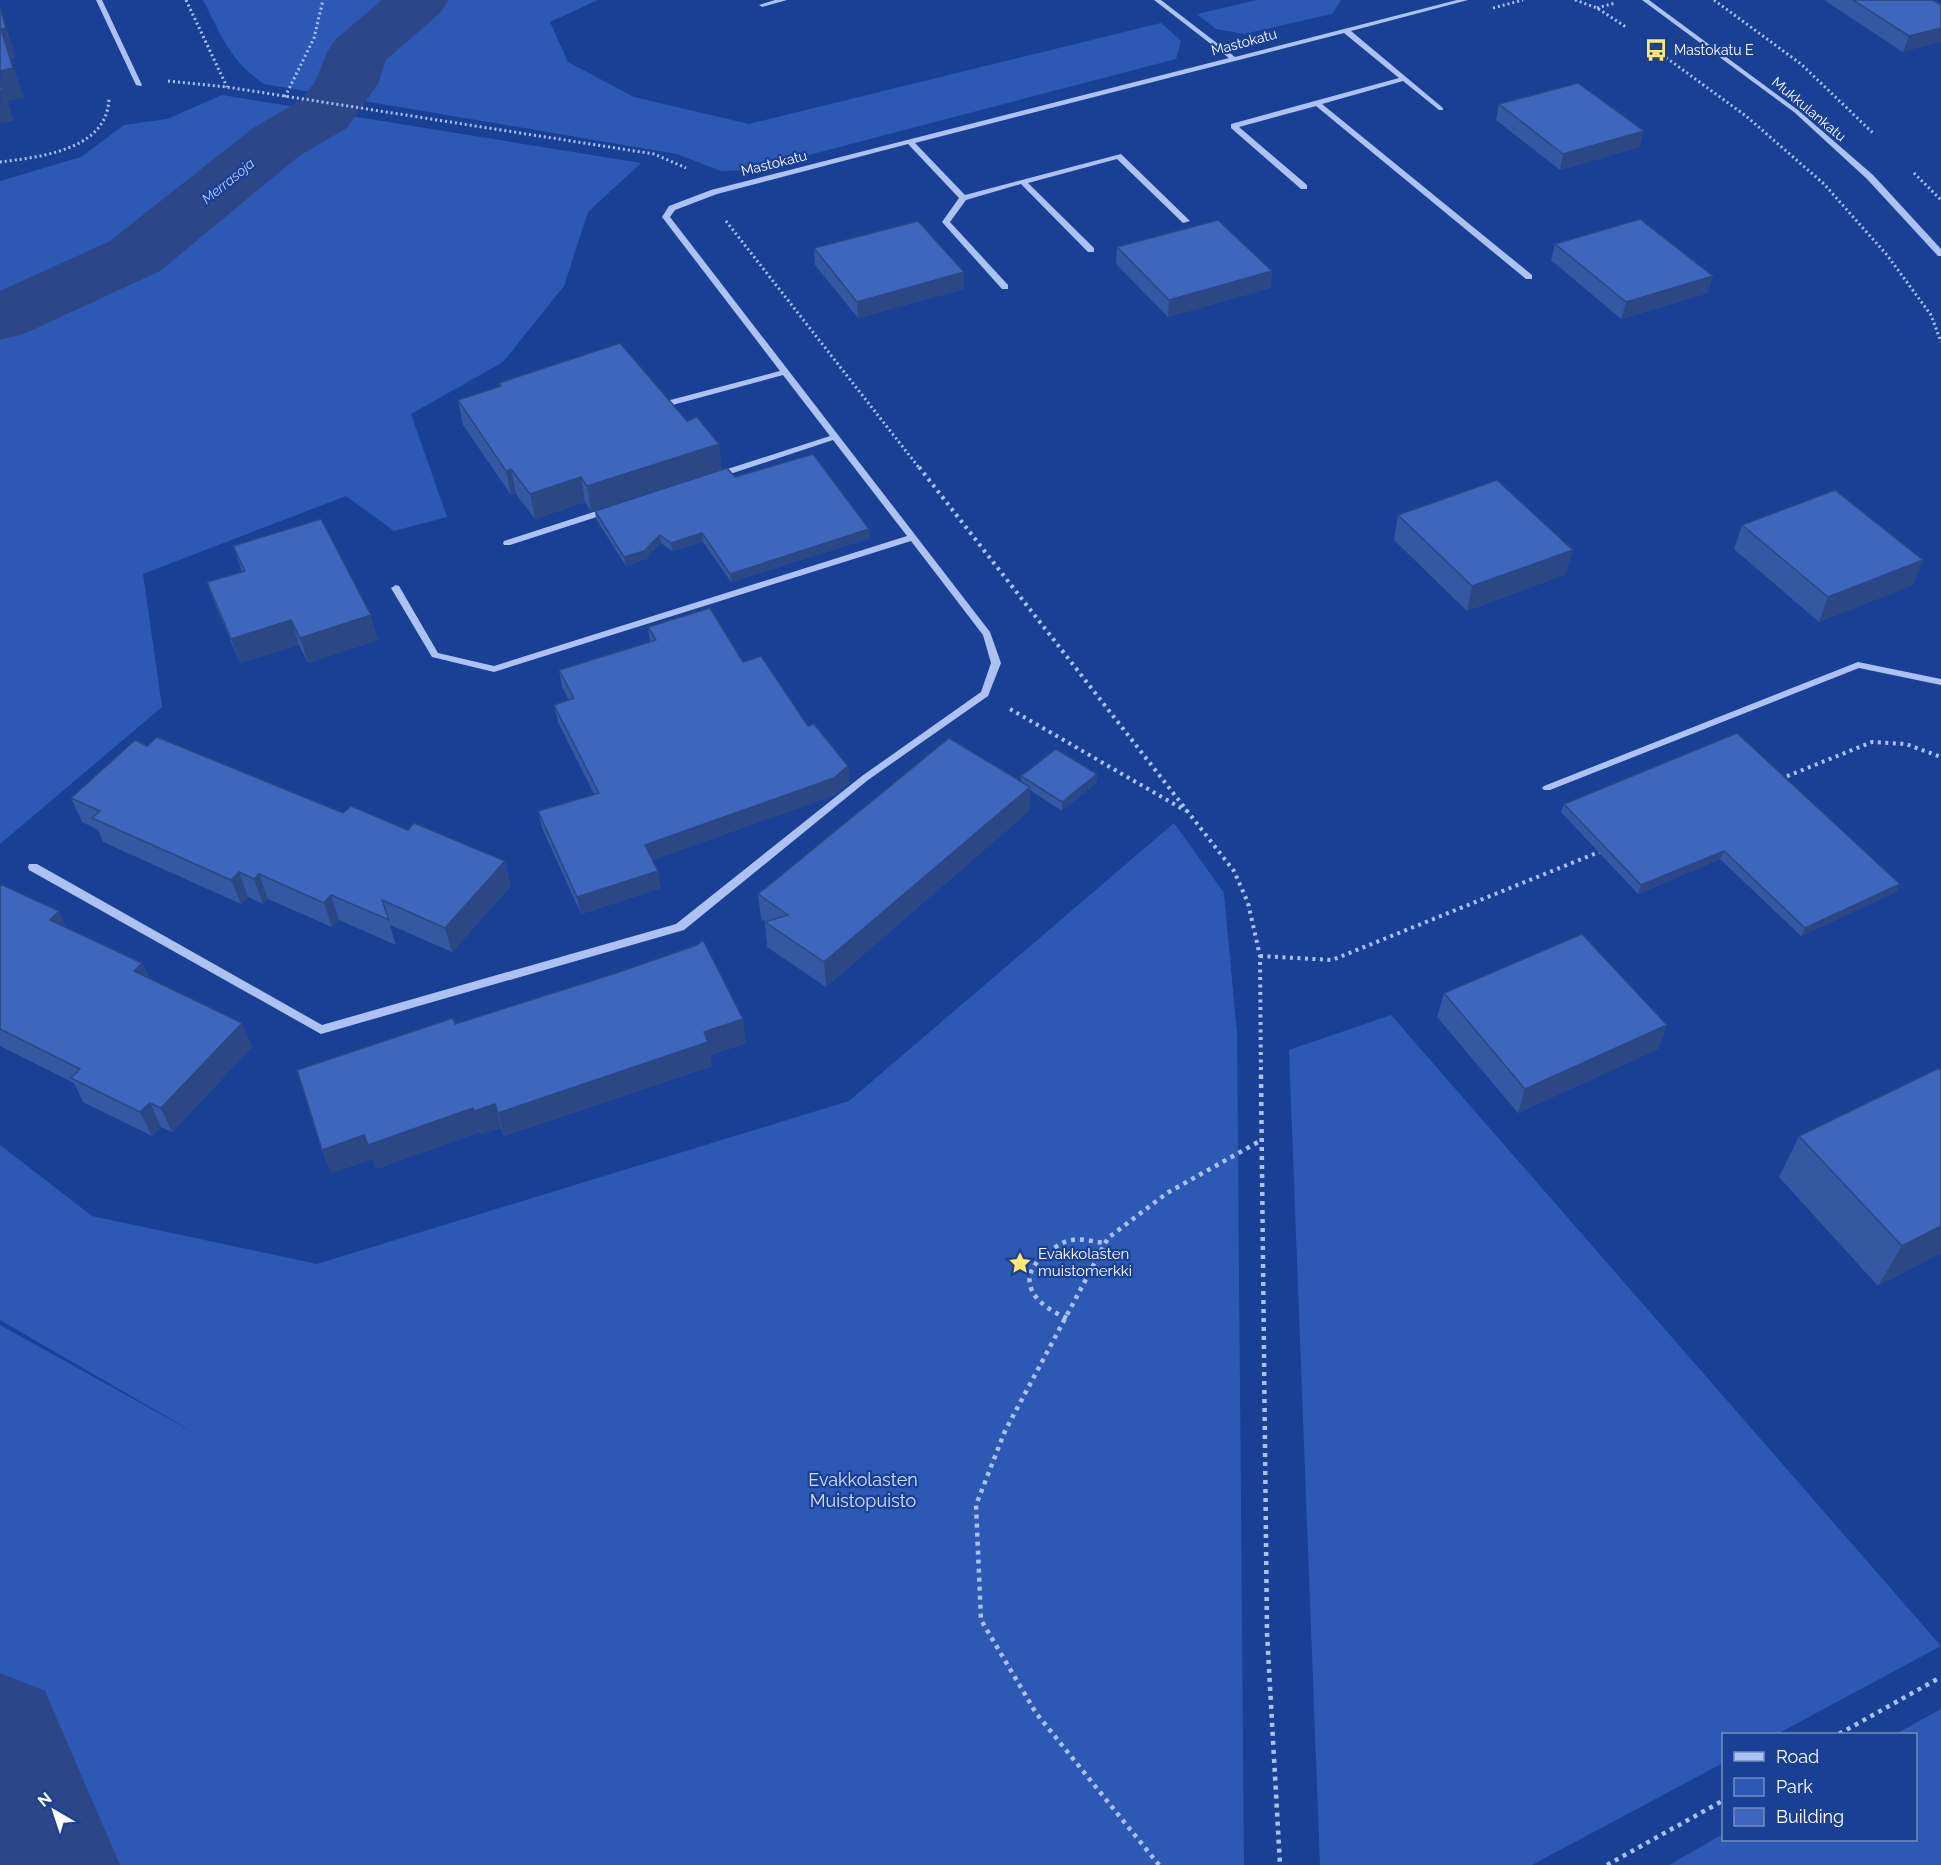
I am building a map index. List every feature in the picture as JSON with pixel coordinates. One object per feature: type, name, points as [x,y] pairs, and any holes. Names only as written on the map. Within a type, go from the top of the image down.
[{"type":"street","points":[[99,0],[139,85]]},
{"type":"street","points":[[762,5],[784,0]]},
{"type":"street","points":[[1157,0],[1234,59]]},
{"type":"street","name":"Mastokatu","points":[[985,694],[996,663],[987,634],[666,217],[672,208],[714,192],[1465,0]]},
{"type":"street","name":"Mukkulankatu","points":[[1645,0],[1796,111],[1870,177],[1941,254]]},
{"type":"street","points":[[1345,30],[1441,109]]},
{"type":"street","points":[[1304,187],[1234,126],[1404,79]]},
{"type":"street","points":[[1317,103],[1529,277]]},
{"type":"street","points":[[911,143],[963,198]]},
{"type":"street","points":[[1005,287],[946,222],[963,198],[1118,156],[1186,221]]},
{"type":"street","points":[[1023,182],[1091,250]]},
{"type":"street","points":[[662,405],[786,372]]},
{"type":"street","points":[[711,477],[835,437]]},
{"type":"street","points":[[507,543],[620,507]]},
{"type":"street","points":[[396,588],[435,655],[494,669],[911,538]]},
{"type":"street","points":[[1547,789],[1858,665],[1941,682]]},
{"type":"street","points":[[33,867],[321,1030],[680,927],[866,778],[985,694]]},
{"type":"path","points":[[186,0],[227,87]]},
{"type":"path","points":[[323,0],[321,18],[306,62],[286,97],[654,154],[699,175],[714,192],[718,210],[1234,872],[1248,903],[1260,956],[1260,1141],[1267,1633],[1280,1865]]},
{"type":"path","points":[[1575,0],[1581,0],[1597,8],[1630,31]]},
{"type":"path","points":[[1597,8],[1624,0]]},
{"type":"path","points":[[1639,37],[1746,116],[1824,184],[1887,255],[1931,315],[1941,342]]},
{"type":"path","points":[[985,694],[1189,812]]},
{"type":"path","points":[[1773,782],[1872,742],[1906,744],[1941,757]]},
{"type":"path","points":[[1260,956],[1332,960],[1607,849]]},
{"type":"path","points":[[1159,1865],[1036,1713],[981,1620],[976,1505],[1005,1431],[1108,1238],[1167,1193],[1260,1141]]},
{"type":"path","points":[[1067,1318],[1047,1311],[1035,1298],[1028,1287],[1029,1275],[1049,1251],[1071,1240],[1105,1243]]},
{"type":"path","points":[[1841,1733],[1941,1677]]},
{"type":"path","points":[[1607,1865],[1722,1801]]},
{"type":"green space","points":[[203,0],[598,0],[550,22],[568,62],[634,97],[749,124],[1161,23],[1181,41],[1176,59],[751,170],[721,171],[677,154],[264,84],[235,57],[221,36]]},
{"type":"green space","points":[[1257,0],[1341,0],[1332,14],[1244,34],[1216,29],[1197,14]]},
{"type":"green space","points":[[222,95],[641,163],[588,212],[564,286],[503,362],[411,414],[447,517],[394,531],[346,496],[143,574],[162,707],[0,844],[0,181],[81,157],[124,125],[167,119]]},
{"type":"green space","name":"Evakkolasten Muistopuisto","points":[[1174,823],[1224,893],[1237,1034],[1244,1865],[11,1865],[0,1837],[0,1325],[200,1436],[0,1320],[0,1145],[92,1216],[317,1264],[849,1101]]},
{"type":"green space","points":[[1391,1015],[1941,1646],[1779,1733],[1722,1733],[1722,1764],[1532,1865],[1320,1865],[1289,1050]]},
{"type":"green space","points":[[1941,1709],[1941,1865],[1669,1865],[1722,1835],[1722,1841],[1917,1841],[1917,1733],[1898,1733]]},
{"type":"building","points":[[1853,0],[1933,0],[1941,5],[1941,28],[1909,36]]},
{"type":"building","points":[[0,8],[6,28],[1,29],[13,68],[0,71]]},
{"type":"building","points":[[1578,83],[1644,131],[1563,154],[1499,104]]},
{"type":"building","points":[[1640,219],[1713,276],[1626,302],[1555,244]]},
{"type":"building","points":[[1218,220],[1272,271],[1169,300],[1117,247]]},
{"type":"building","points":[[918,221],[964,272],[857,302],[814,248]]},
{"type":"building","points":[[620,343],[687,421],[697,417],[719,444],[587,486],[581,477],[530,494],[511,469],[506,471],[458,400],[501,386],[499,383]]},
{"type":"building","points":[[813,454],[869,529],[730,574],[702,533],[671,543],[660,535],[644,551],[624,557],[595,511],[727,468],[735,477]]},
{"type":"building","points":[[1497,480],[1573,550],[1472,586],[1398,515]]},
{"type":"building","points":[[1835,490],[1923,560],[1828,597],[1742,525]]},
{"type":"building","points":[[321,519],[371,615],[300,638],[291,620],[231,639],[207,582],[245,571],[233,546]]},
{"type":"building","points":[[710,608],[743,662],[761,656],[808,726],[814,724],[848,766],[834,778],[645,845],[658,871],[577,897],[538,811],[599,793],[554,705],[574,698],[559,670],[656,640],[648,627]]},
{"type":"building","points":[[1737,733],[1900,884],[1805,928],[1724,851],[1641,885],[1564,804]]},
{"type":"building","points":[[157,737],[343,813],[351,806],[408,830],[414,823],[505,861],[445,928],[382,900],[389,920],[331,895],[324,903],[259,874],[254,879],[239,872],[231,880],[92,818],[100,811],[71,798],[135,740],[147,746]]},
{"type":"building","points":[[949,738],[1030,787],[824,962],[765,922],[788,915],[758,894]]},
{"type":"building","points":[[1056,749],[1097,774],[1062,802],[1021,776]]},
{"type":"building","points":[[0,884],[59,911],[50,920],[142,963],[134,971],[242,1023],[161,1108],[150,1103],[140,1112],[71,1078],[80,1069],[0,1029]]},
{"type":"building","points":[[1582,934],[1667,1025],[1525,1089],[1444,993]]},
{"type":"building","points":[[703,940],[743,1019],[704,1032],[708,1042],[498,1113],[495,1104],[474,1111],[473,1108],[368,1145],[364,1135],[322,1150],[297,1070],[453,1018],[455,1024],[616,973],[697,945]]},
{"type":"building","points":[[1939,1068],[1941,1071],[1941,1226],[1902,1246],[1799,1136]]},
{"type":"waterway","name":"Merrasoja","points":[[0,318],[135,256],[276,142],[324,114],[346,84],[358,52],[419,0]]},
{"type":"waterway","name":"Merrasoja","points":[[0,1736],[54,1865]]},
{"type":"place","name":"Mastokatu E","points":[[1656,50]]},
{"type":"place","name":"Evakkolasten muistomerkki","points":[[1020,1263]]}]
